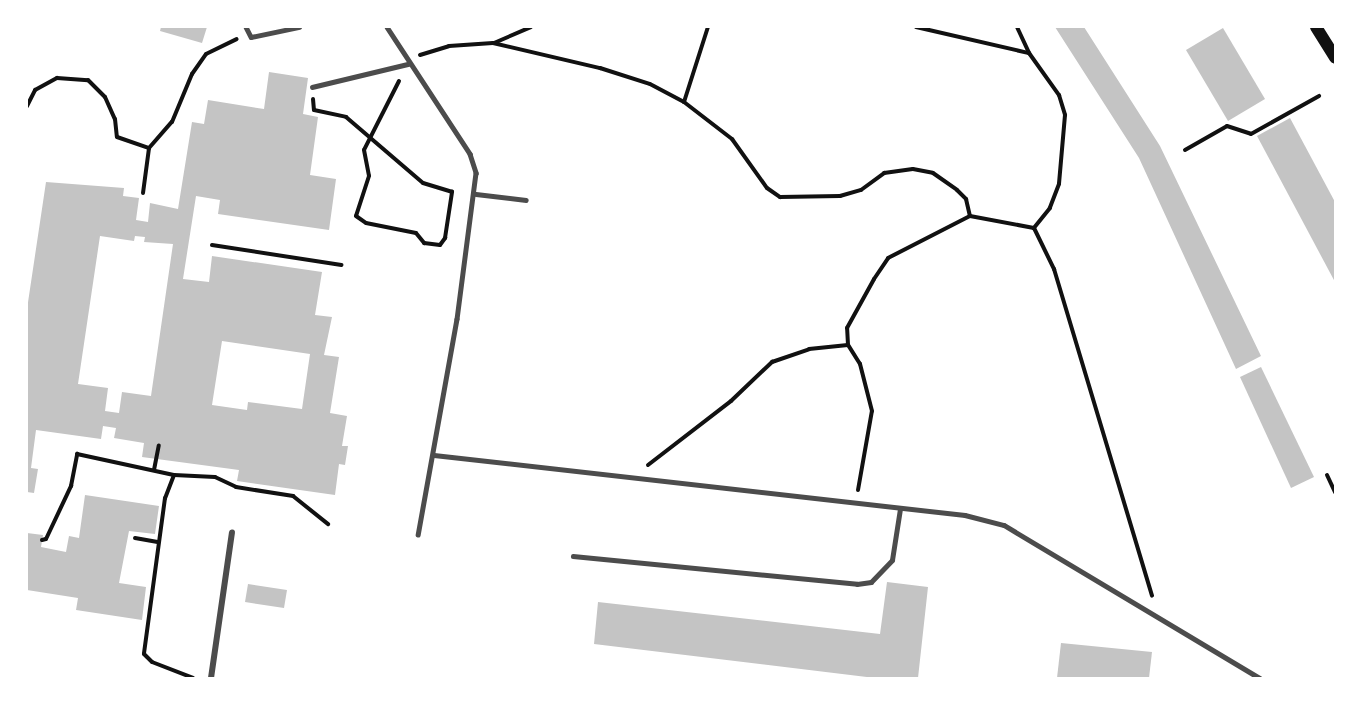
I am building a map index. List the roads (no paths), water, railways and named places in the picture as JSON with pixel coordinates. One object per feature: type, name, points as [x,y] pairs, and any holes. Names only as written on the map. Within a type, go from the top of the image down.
[{"type":"main road","points":[[1316,27],[1334,56]]},
{"type":"street","points":[[211,678],[232,533]]},
{"type":"lane","points":[[246,27],[251,37],[299,27]]},
{"type":"lane","points":[[387,27],[408,64],[470,154],[476,172],[476,194],[434,455],[418,535]]},
{"type":"lane","points":[[312,87],[408,64]]},
{"type":"lane","points":[[476,194],[526,200]]},
{"type":"lane","points":[[434,455],[965,515],[1004,525],[1158,614],[1260,678]]},
{"type":"lane","points":[[573,556],[857,584],[871,582],[892,560],[900,508]]}]
